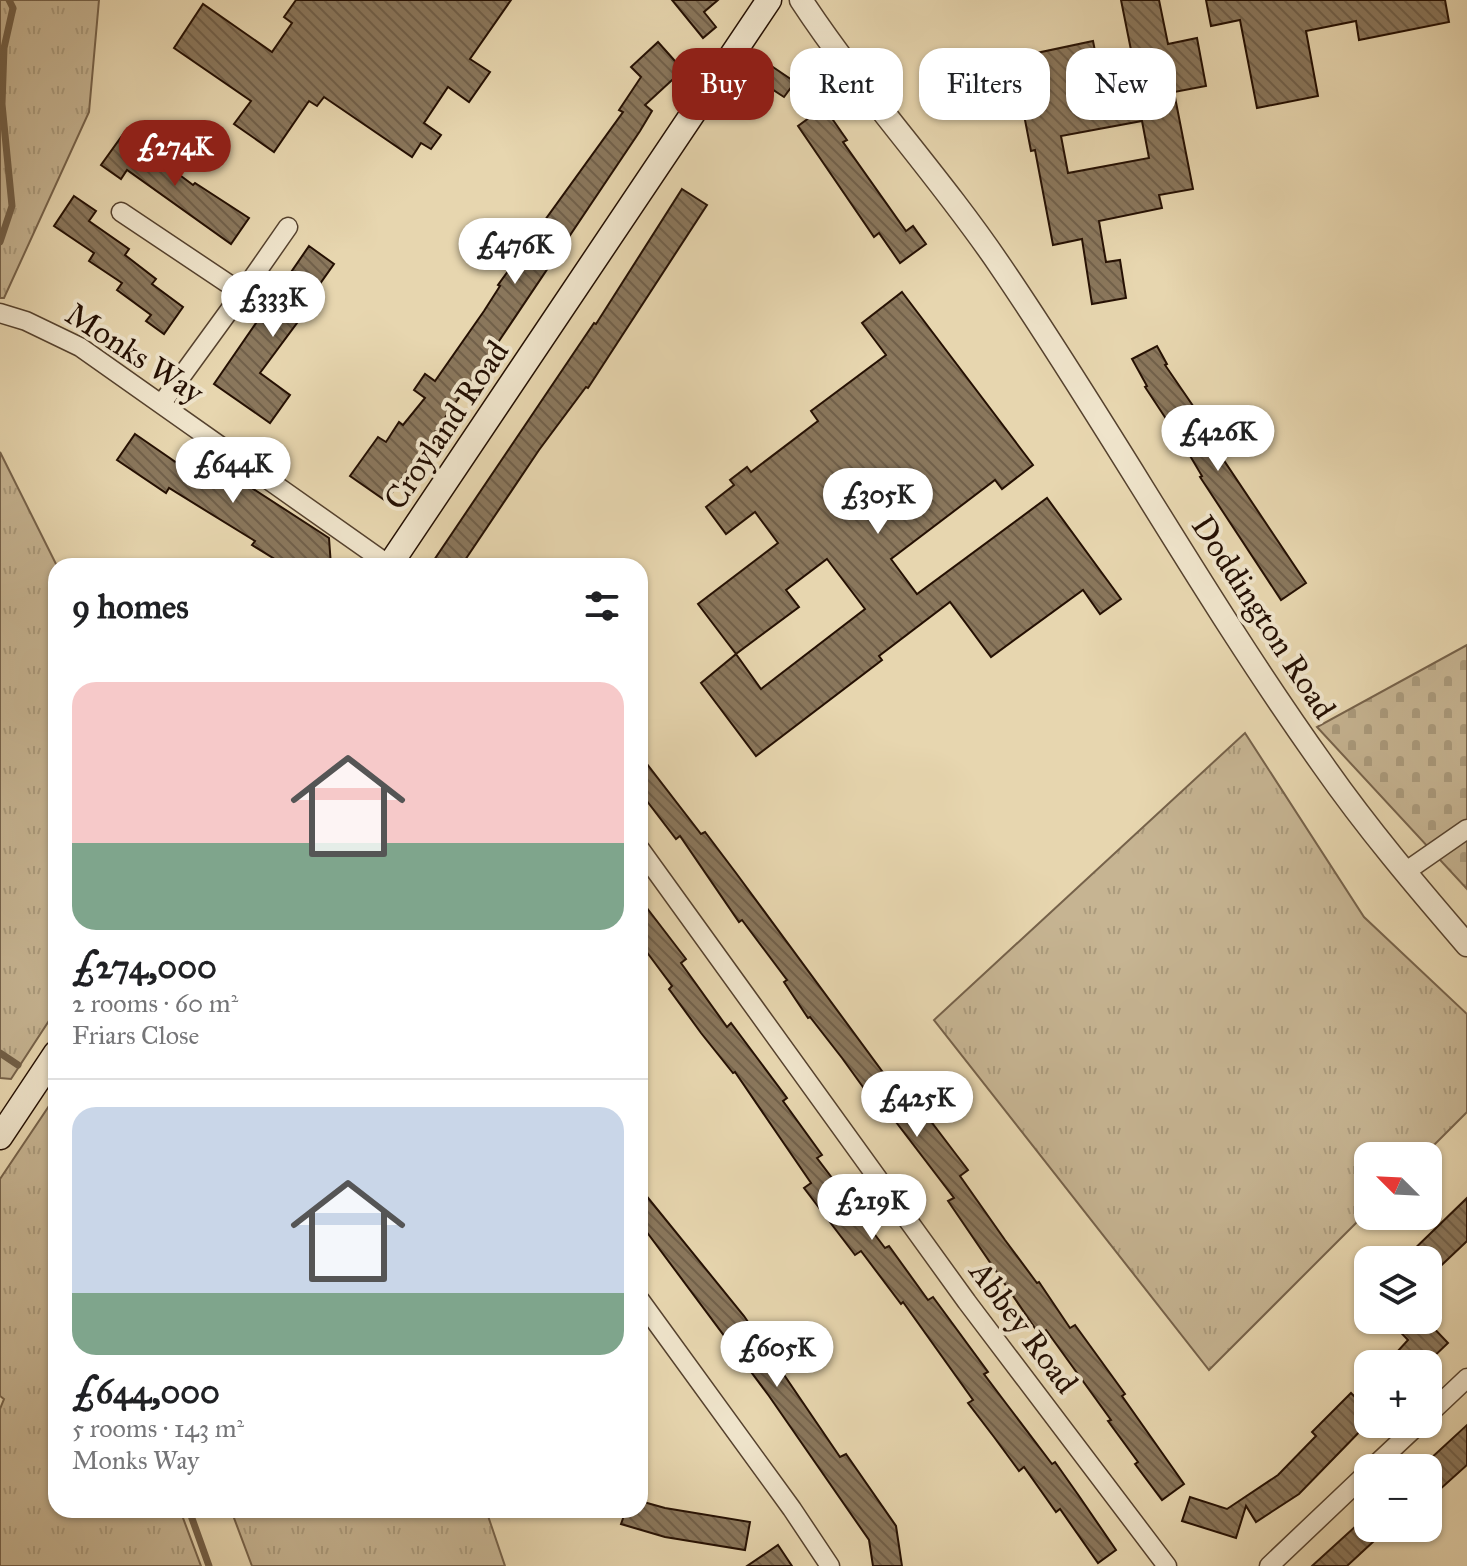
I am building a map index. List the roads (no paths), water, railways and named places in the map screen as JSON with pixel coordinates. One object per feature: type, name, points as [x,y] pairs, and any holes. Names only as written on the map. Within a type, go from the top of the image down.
[{"type":"main road","name":"Croyland Road","points":[[394,558],[769,0]]},
{"type":"main road","points":[[0,1137],[48,1065]]},
{"type":"street","name":"Doddington Road","points":[[801,0],[999,263],[1306,741],[1405,872],[1467,945]]},
{"type":"street","points":[[121,212],[242,293]]},
{"type":"street","points":[[162,403],[288,227]]},
{"type":"street","name":"Monks Way","points":[[0,313],[26,321],[80,347],[378,558]]},
{"type":"street","points":[[1405,872],[1467,829]]},
{"type":"street","name":"Abbey Road","points":[[648,860],[967,1302],[1167,1566]]},
{"type":"street","points":[[648,1311],[830,1566]]},
{"type":"street","points":[[1442,1402],[1467,1378]]},
{"type":"street","points":[[1387,1454],[1404,1438]]},
{"type":"street","points":[[1269,1566],[1354,1485]]},
{"type":"waterway","points":[[0,242],[12,206],[2,104],[4,48],[13,8],[9,0]]},
{"type":"waterway","points":[[0,1053],[18,1065]]},
{"type":"waterway","points":[[192,1518],[209,1566]]}]
